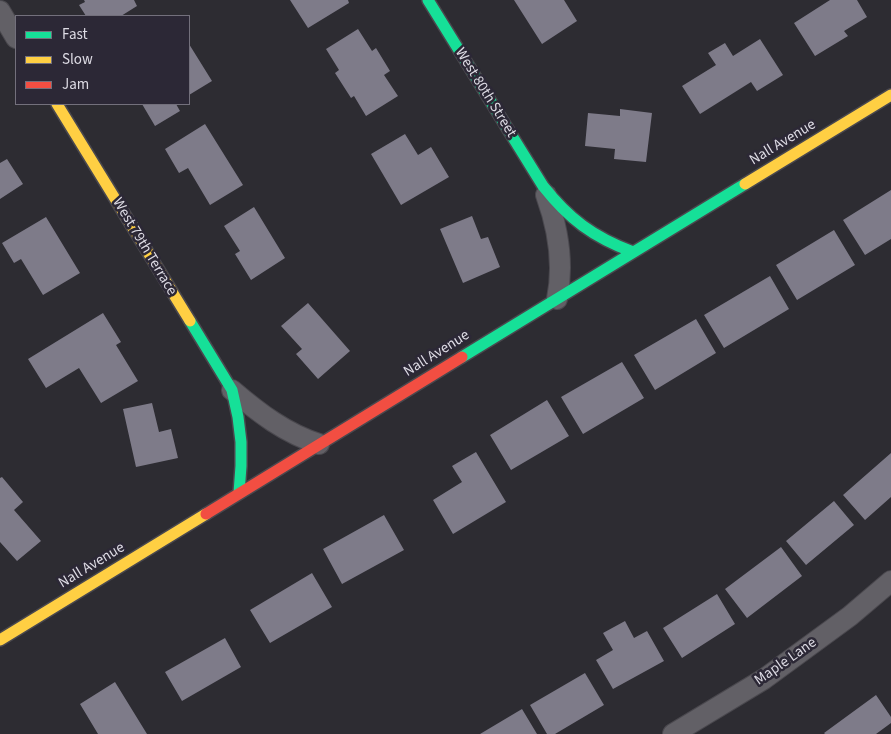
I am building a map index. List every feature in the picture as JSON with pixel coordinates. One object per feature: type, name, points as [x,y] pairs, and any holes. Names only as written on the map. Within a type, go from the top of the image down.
[{"type":"main road","name":"West 80th Street","points":[[428,0],[543,186],[559,206],[586,231],[614,246],[633,252]]},
{"type":"main road","name":"Nall Avenue","points":[[0,640],[891,95]]},
{"type":"main road","name":"West 79th Terrace","points":[[58,105],[232,390],[240,419],[242,440],[242,469],[239,493]]},
{"type":"street","points":[[0,11],[15,36]]},
{"type":"street","name":"West 80th Street","points":[[543,186],[555,223],[559,251],[561,273],[557,298]]},
{"type":"street","name":"West 79th Terrace","points":[[232,390],[279,426],[298,437],[319,444]]},
{"type":"street","name":"Maple Lane","points":[[674,734],[764,679],[850,616],[891,581]]},
{"type":"building","points":[[84,0],[134,0],[137,6],[123,15],[85,15],[79,5],[85,2]]},
{"type":"building","points":[[290,0],[348,0],[349,3],[308,28]]},
{"type":"building","points":[[514,0],[564,0],[577,21],[542,44]]},
{"type":"building","points":[[830,0],[857,0],[867,17],[844,31],[848,36],[815,56],[794,23]]},
{"type":"building","points":[[358,29],[372,51],[376,48],[390,71],[384,75],[398,96],[366,116],[354,96],[351,98],[335,73],[339,70],[326,49]]},
{"type":"building","points":[[760,39],[783,75],[757,91],[751,82],[700,114],[682,86],[716,65],[708,53],[725,43],[733,56]]},
{"type":"building","points":[[190,46],[212,81],[190,94]]},
{"type":"building","points":[[143,105],[177,105],[180,111],[155,126]]},
{"type":"building","points":[[620,109],[652,113],[646,162],[614,159],[615,149],[585,146],[588,113],[620,116]]},
{"type":"building","points":[[205,124],[243,185],[210,205],[188,168],[179,173],[165,149]]},
{"type":"building","points":[[405,134],[418,155],[431,147],[449,177],[401,205],[371,154]]},
{"type":"building","points":[[7,159],[23,184],[0,199],[0,163]]},
{"type":"building","points":[[891,190],[891,239],[865,255],[843,220]]},
{"type":"building","points":[[254,207],[285,258],[251,280],[235,254],[240,251],[224,226]]},
{"type":"building","points":[[472,216],[481,239],[488,237],[500,267],[463,283],[440,229]]},
{"type":"building","points":[[46,217],[80,273],[43,295],[21,259],[14,263],[2,243]]},
{"type":"building","points":[[834,230],[855,265],[797,300],[776,265]]},
{"type":"building","points":[[770,276],[789,309],[724,348],[704,315]]},
{"type":"building","points":[[308,303],[350,351],[318,379],[296,354],[302,349],[281,326]]},
{"type":"building","points":[[103,313],[121,342],[116,345],[138,381],[101,403],[79,368],[46,388],[28,359]]},
{"type":"building","points":[[696,319],[716,353],[655,390],[634,355]]},
{"type":"building","points":[[622,362],[644,398],[583,434],[561,397]]},
{"type":"building","points":[[547,400],[569,436],[511,470],[490,435]]},
{"type":"building","points":[[152,403],[159,432],[171,429],[178,458],[136,467],[123,409]]},
{"type":"building","points":[[476,452],[506,502],[453,534],[433,500],[462,482],[452,466]]},
{"type":"building","points":[[891,453],[891,497],[865,520],[843,495]]},
{"type":"building","points":[[2,477],[23,502],[14,510],[41,541],[17,561],[0,542],[0,478]]},
{"type":"building","points":[[834,501],[854,525],[806,565],[786,541]]},
{"type":"building","points":[[384,515],[404,550],[342,584],[323,549]]},
{"type":"building","points":[[781,547],[802,576],[747,618],[725,589]]},
{"type":"building","points":[[312,573],[332,607],[270,643],[250,610]]},
{"type":"building","points":[[717,594],[735,624],[682,658],[663,628]]},
{"type":"building","points":[[625,621],[634,638],[647,631],[664,661],[613,689],[596,660],[613,650],[603,633]]},
{"type":"building","points":[[225,638],[241,667],[182,701],[165,672]]},
{"type":"building","points":[[585,673],[604,705],[555,734],[547,734],[530,705]]},
{"type":"building","points":[[115,682],[147,734],[98,734],[80,704]]},
{"type":"building","points":[[876,695],[891,717],[891,723],[876,734],[824,733]]},
{"type":"building","points":[[522,709],[537,734],[480,734]]},
{"type":"traffic: fast","points":[[428,0],[543,186],[562,208],[583,226],[606,240],[633,252]]},
{"type":"traffic: fast","points":[[462,357],[745,184]]},
{"type":"traffic: fast","points":[[190,321],[232,390],[241,442],[239,493]]},
{"type":"traffic: slow","points":[[745,184],[891,95]]},
{"type":"traffic: slow","points":[[58,105],[190,321]]},
{"type":"traffic: slow","points":[[0,640],[206,514]]},
{"type":"traffic: jam","points":[[206,514],[462,357]]}]
